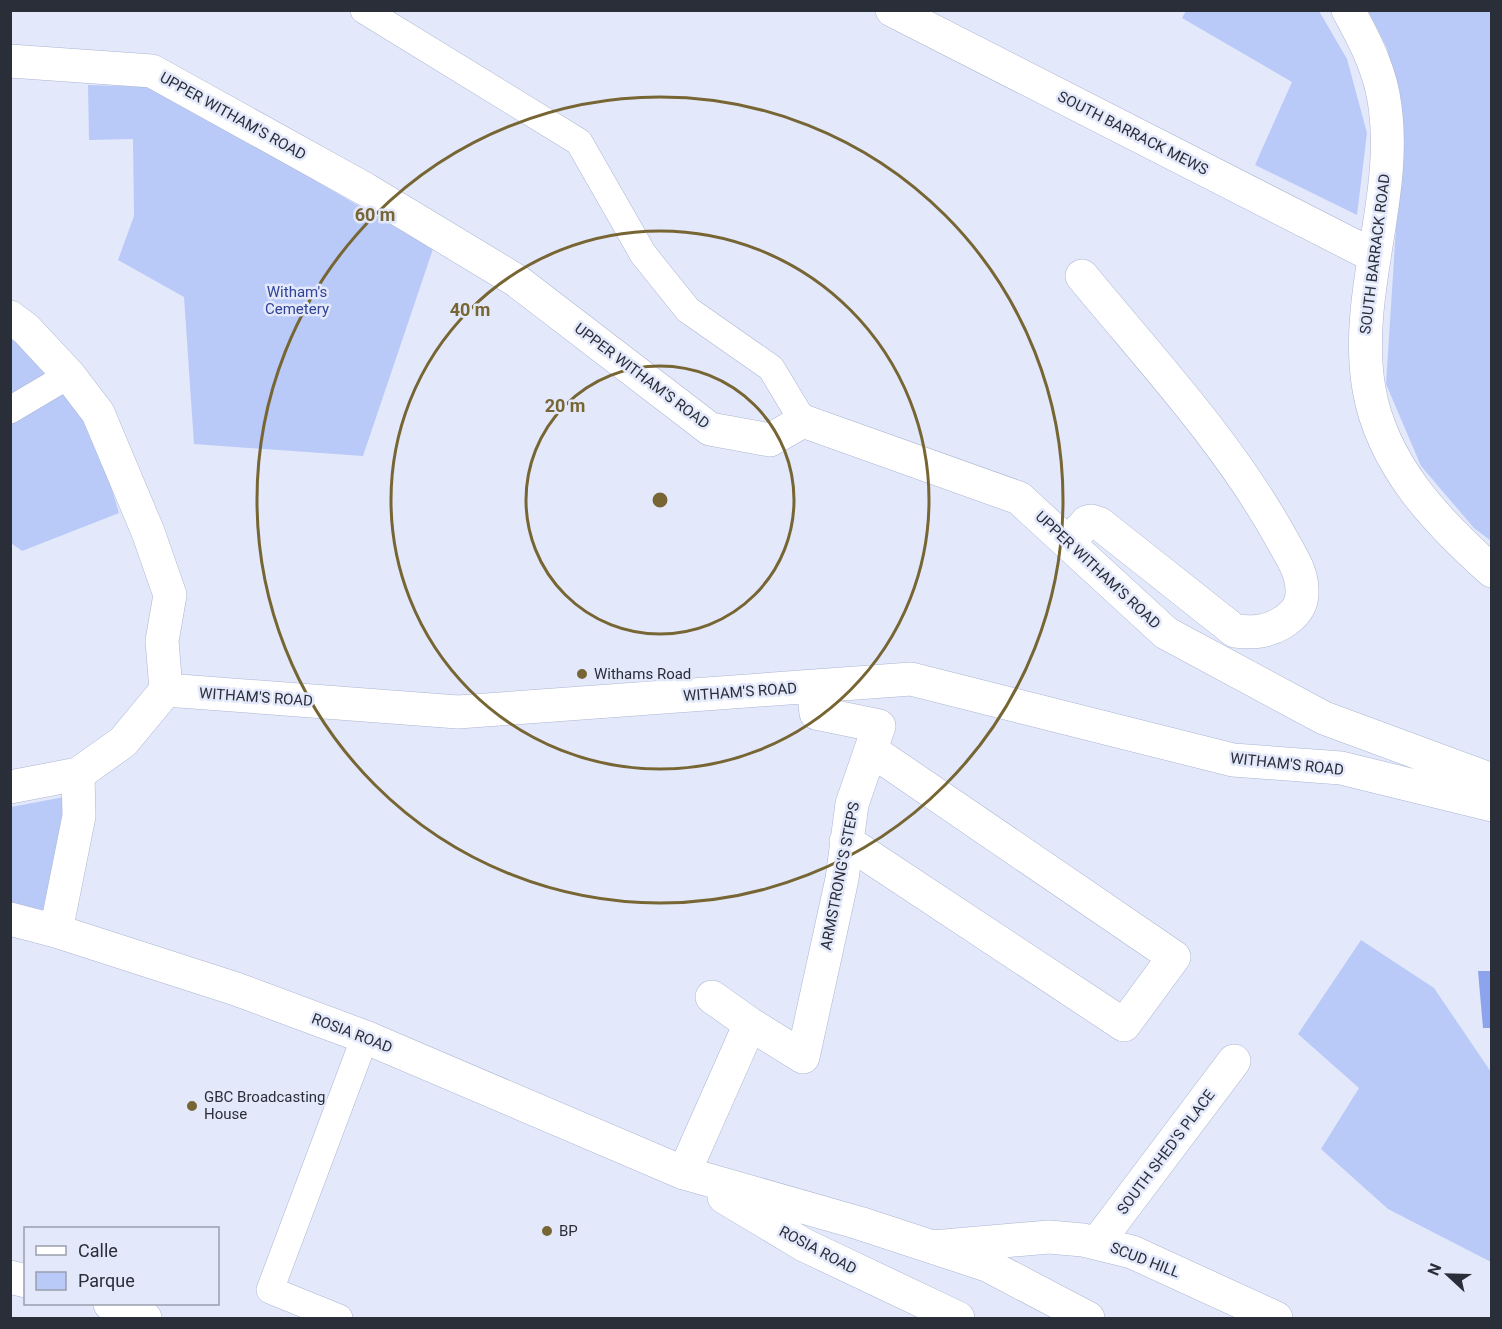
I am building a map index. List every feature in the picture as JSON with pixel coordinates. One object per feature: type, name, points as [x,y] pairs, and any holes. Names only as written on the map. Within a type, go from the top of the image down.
[{"type":"street","name":"SOUTH BARRACK MEWS","points":[[892,10],[1374,256]]},
{"type":"street","name":"SOUTH BARRACK ROAD","points":[[1348,10],[1373,61],[1383,93],[1387,124],[1386,167],[1364,351],[1369,391],[1384,436],[1405,478],[1429,509],[1491,571]]},
{"type":"street","name":"UPPER WITHAM'S ROAD","points":[[10,61],[152,71],[364,189],[517,281],[710,429],[770,440],[803,421],[1019,498],[1166,633],[1324,718],[1491,780]]},
{"type":"street","points":[[1069,542],[1087,522],[1100,524],[1235,631],[1249,633],[1267,630],[1285,621],[1301,605],[1302,589],[1298,568],[1232,458],[1082,276]]},
{"type":"street","points":[[10,317],[26,329],[69,375],[98,413],[148,532],[170,595],[162,640],[166,690],[123,741],[78,774],[10,787]]},
{"type":"street","name":"WITHAM'S ROAD","points":[[166,690],[458,712],[911,679],[1233,760],[1341,768],[1491,805]]},
{"type":"street","name":"ARMSTRONG'S STEPS","points":[[750,1024],[803,1057],[842,879],[852,804],[879,726],[816,713],[813,687]]},
{"type":"street","points":[[846,841],[1124,1025],[1174,957],[872,750]]},
{"type":"street","points":[[56,931],[79,816],[78,774]]},
{"type":"street","name":"ROSIA ROAD","points":[[10,920],[56,931],[236,989],[365,1037],[684,1173],[987,1265],[1036,1288],[1088,1318]]},
{"type":"street","points":[[684,1173],[750,1024],[712,997]]},
{"type":"street","name":"SOUTH SHED'S PLACE","points":[[1097,1243],[1234,1060]]},
{"type":"street","name":"ROSIA ROAD","points":[[684,1173],[804,1245],[958,1318]]},
{"type":"street","name":"SCUD HILL","points":[[933,1247],[1049,1237],[1097,1243],[1132,1252],[1276,1318]]},
{"type":"street","points":[[112,1305],[145,1318]]},
{"type":"lane","points":[[364,10],[579,142],[643,254],[688,310],[771,369],[803,421]]},
{"type":"lane","points":[[10,410],[69,375]]},
{"type":"lane","points":[[339,1318],[270,1290],[365,1037]]},
{"type":"green space","points":[[1186,11],[1319,11],[1347,59],[1367,133],[1357,215],[1255,165],[1292,82],[1182,18]]},
{"type":"green space","points":[[1368,11],[1491,11],[1491,541],[1474,528],[1421,466],[1386,384],[1403,118],[1387,48]]},
{"type":"green space","name":"Witham's Cemetery","points":[[88,85],[154,87],[433,249],[363,456],[194,444],[184,297],[118,260],[134,216],[133,139],[89,140]]},
{"type":"green space","points":[[10,335],[78,408],[103,460],[119,513],[22,551],[11,543]]},
{"type":"green space","points":[[64,797],[64,835],[47,911],[11,903],[11,807]]},
{"type":"green space","points":[[1361,940],[1434,988],[1491,1072],[1491,1262],[1388,1209],[1321,1149],[1359,1088],[1298,1034]]},
{"type":"shaded area","points":[[1478,971],[1491,971],[1491,1028],[1483,1028]]},
{"type":"place","name":"Withams Road","points":[[582,674]]},
{"type":"place","name":"GBC Broadcasting House","points":[[192,1106]]},
{"type":"place","name":"BP","points":[[547,1231]]}]
